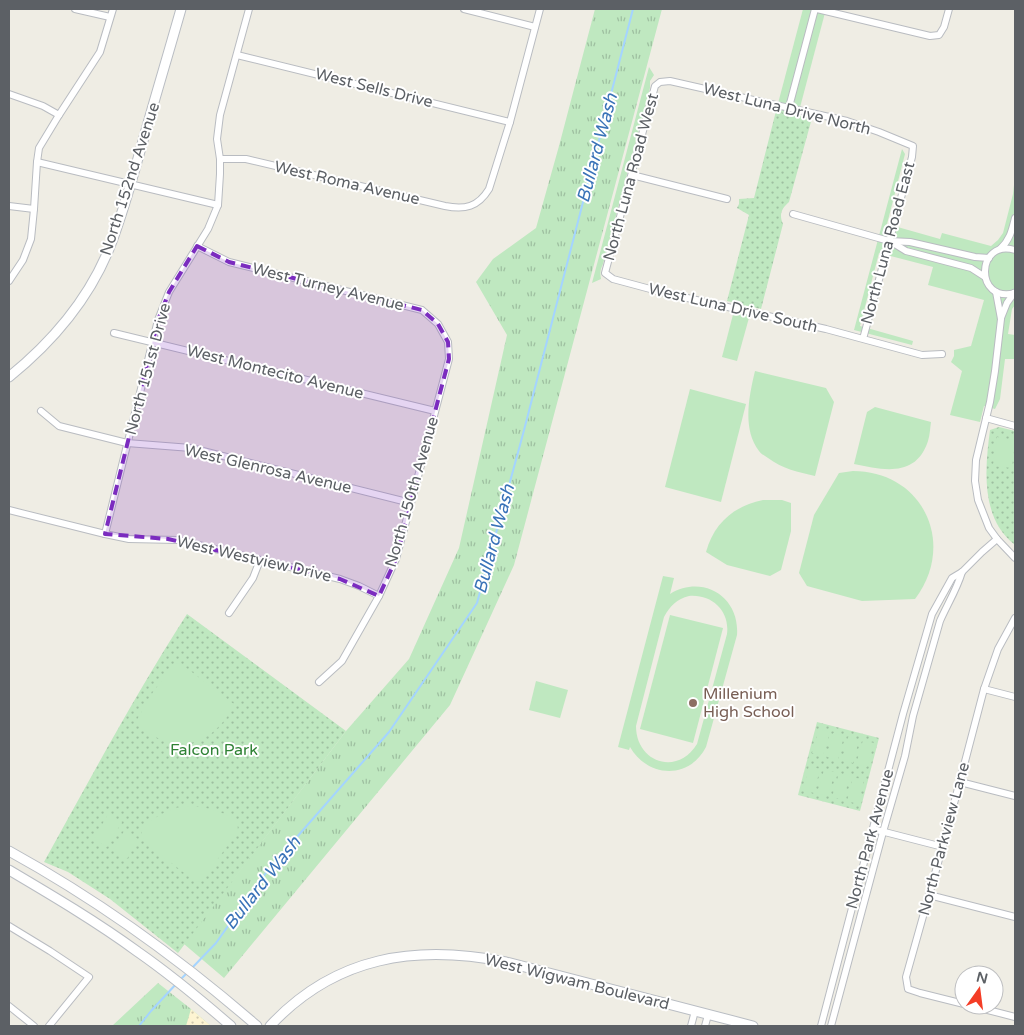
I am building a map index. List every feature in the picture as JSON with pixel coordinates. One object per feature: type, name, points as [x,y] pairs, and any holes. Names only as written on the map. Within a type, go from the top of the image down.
[{"type":"street","points":[[75,9],[110,17]]},
{"type":"street","points":[[9,281],[23,260],[31,238],[39,148],[100,52],[113,9]]},
{"type":"street","name":"North 152nd Avenue","points":[[9,377],[49,341],[67,319],[88,288],[109,250],[120,219],[181,9]]},
{"type":"street","name":"North 151st Drive","points":[[105,534],[158,320],[169,292],[208,228],[218,205],[220,115],[250,9]]},
{"type":"street","points":[[464,9],[535,27]]},
{"type":"street","points":[[510,122],[540,9]]},
{"type":"street","points":[[788,107],[816,9],[930,36],[940,35],[948,9]]},
{"type":"street","name":"West Sells Drive","points":[[237,55],[510,122]]},
{"type":"street","name":"West Luna Drive North","points":[[660,82],[670,81],[846,121],[913,146]]},
{"type":"street","name":"North Luna Road West","points":[[606,273],[655,86],[660,82]]},
{"type":"street","points":[[9,94],[43,106],[59,115]]},
{"type":"street","name":"West Roma Avenue","points":[[220,159],[246,159],[445,206],[465,208],[474,205],[490,189],[510,122]]},
{"type":"street","name":"North Luna Road East","points":[[863,339],[912,157],[913,146]]},
{"type":"street","points":[[37,162],[218,205]]},
{"type":"street","points":[[632,174],[727,199]]},
{"type":"street","points":[[9,206],[34,209]]},
{"type":"street","points":[[794,214],[889,241],[910,242],[974,257],[989,258]]},
{"type":"street","points":[[1015,218],[1006,244],[993,253],[985,264],[984,271],[991,288],[996,292],[1002,294],[1015,293]]},
{"type":"street","points":[[889,241],[906,251],[971,268],[985,277]]},
{"type":"street","name":"West Turney Avenue","points":[[197,246],[229,262],[422,310],[438,324],[448,342]]},
{"type":"street","points":[[999,250],[1015,250]]},
{"type":"street","name":"West Luna Drive South","points":[[606,273],[613,279],[665,293],[922,354],[942,354]]},
{"type":"street","points":[[996,292],[1001,319]]},
{"type":"street","points":[[1015,293],[1001,319],[993,386],[976,460],[975,481],[978,500],[989,528],[1015,558]]},
{"type":"street","name":"West Montecito Avenue","points":[[114,333],[435,411]]},
{"type":"street","name":"North 150th Avenue","points":[[319,682],[342,661],[379,596],[396,559],[449,358],[448,342]]},
{"type":"street","name":"West Glenrosa Avenue","points":[[41,411],[59,426],[128,443],[191,448],[411,503]]},
{"type":"street","points":[[986,418],[1015,426]]},
{"type":"street","name":"West Westview Drive","points":[[9,510],[129,539],[178,540],[351,582],[379,596]]},
{"type":"street","name":"North Park Avenue","points":[[821,1026],[920,652],[932,614],[952,578],[962,572],[997,539]]},
{"type":"street","points":[[229,613],[253,578],[260,560]]},
{"type":"street","name":"North Park Avenue","points":[[831,1026],[940,621],[962,572]]},
{"type":"street","name":"North Parkview Lane","points":[[954,1002],[908,988],[906,977],[984,689],[998,649],[1015,618]]},
{"type":"street","points":[[920,652],[931,656]]},
{"type":"street","points":[[984,689],[1015,697]]},
{"type":"street","points":[[960,782],[1015,796]]},
{"type":"street","points":[[873,829],[942,847]]},
{"type":"street","points":[[9,851],[100,906],[176,960],[258,1026]]},
{"type":"street","points":[[9,870],[89,918],[139,952],[231,1026]]},
{"type":"street","points":[[929,895],[1015,917]]},
{"type":"street","points":[[9,926],[50,950],[89,977],[50,1026]]},
{"type":"street","name":"West Wigwam Boulevard","points":[[270,1026],[283,1012],[305,994],[334,976],[385,959],[425,954],[488,958],[753,1026]]},
{"type":"street","points":[[9,1006],[34,1026]]},
{"type":"street","points":[[691,1026],[695,1012]]},
{"type":"street","points":[[705,1026],[708,1015]]},
{"type":"highlighted area","points":[[197,246],[229,262],[422,310],[438,324],[448,342],[449,359],[396,559],[379,596],[340,579],[168,539],[105,534],[158,320],[169,292]]},
{"type":"green space","points":[[595,9],[662,9],[514,565],[450,705],[224,978],[184,944],[346,731],[409,659],[459,548],[507,335],[476,282],[493,259],[536,228]]},
{"type":"green space","points":[[803,9],[826,9],[798,115],[776,111]]},
{"type":"green space","points":[[649,67],[654,75],[650,81],[650,88],[600,273],[601,279],[592,283]]},
{"type":"green space","points":[[776,111],[812,118],[789,202],[781,212],[783,224],[761,309],[727,301],[749,215],[737,208],[739,199],[754,198]]},
{"type":"green space","points":[[902,149],[905,154],[887,224],[940,239],[942,233],[991,246],[1003,233],[1013,194],[1015,176],[1015,305],[1012,309],[1008,334],[1015,335],[1015,359],[1005,359],[1000,399],[995,409],[984,406],[980,422],[950,415],[962,371],[951,362],[954,350],[971,346],[984,300],[928,285],[933,267],[879,253],[860,326],[913,341],[912,345],[854,330]]},
{"type":"green space","points":[[736,303],[752,307],[737,361],[722,357]]},
{"type":"green space","points":[[755,371],[826,388],[834,402],[815,476],[779,465],[759,451],[750,433],[748,412]]},
{"type":"green space","points":[[690,389],[746,404],[721,502],[665,487]]},
{"type":"green space","points":[[875,407],[931,422],[928,441],[923,453],[915,461],[897,469],[854,464],[867,412]]},
{"type":"green space","points":[[999,427],[1015,431],[1015,545],[1004,534],[990,507],[986,476],[990,430]]},
{"type":"green space","points":[[997,437],[1015,440],[1012,468],[993,466]]},
{"type":"green space","points":[[853,471],[877,474],[898,483],[914,497],[926,514],[932,534],[933,556],[927,578],[915,599],[862,601],[807,586],[799,573],[814,515],[839,473]]},
{"type":"green space","points":[[763,500],[782,500],[791,503],[791,531],[781,570],[770,576],[727,565],[706,552],[714,532],[727,517],[734,511]]},
{"type":"green space","points":[[663,576],[674,578],[670,594],[682,588],[695,587],[706,588],[717,593],[726,600],[732,610],[736,622],[737,635],[706,747],[699,758],[679,770],[668,771],[647,765],[630,747],[629,750],[618,747]],"holes":[[[697,596],[712,601],[722,611],[726,618],[727,634],[697,744],[689,754],[679,760],[659,761],[643,749],[638,739],[636,726],[664,617],[671,606],[677,601],[685,597]]]},
{"type":"green space","name":"Falcon Park","points":[[187,614],[346,731],[178,953],[110,899],[68,872],[44,862],[131,706]]},
{"type":"green space","points":[[670,615],[723,628],[693,743],[640,729]]},
{"type":"green space","points":[[180,663],[235,705],[213,732],[196,742],[185,744],[162,740],[135,723],[153,692],[174,664]]},
{"type":"green space","points":[[536,681],[568,690],[560,718],[529,710]]},
{"type":"green space","points":[[817,722],[879,738],[860,811],[798,795]]},
{"type":"green space","points":[[819,729],[830,732],[823,756],[812,753]]},
{"type":"green space","points":[[833,733],[844,736],[838,760],[827,757]]},
{"type":"green space","points":[[848,737],[859,740],[853,763],[842,760]]},
{"type":"green space","points":[[863,740],[874,743],[867,767],[856,764]]},
{"type":"green space","points":[[809,766],[820,769],[814,793],[803,790]]},
{"type":"green space","points":[[824,770],[835,772],[828,796],[817,793]]},
{"type":"green space","points":[[839,773],[850,776],[843,800],[832,797]]},
{"type":"green space","points":[[853,777],[864,780],[858,804],[847,801]]},
{"type":"green space","points":[[186,806],[212,810],[237,820],[238,831],[202,881],[196,882],[144,842],[141,830],[161,814]]},
{"type":"green space","points":[[108,814],[122,822],[107,847],[94,839]]},
{"type":"green space","points":[[124,831],[138,839],[127,859],[113,850]]},
{"type":"green space","points":[[158,983],[191,1009],[211,1026],[112,1026]]},
{"type":"sand","points":[[191,1009],[211,1026],[186,1026]]},
{"type":"waterway","name":"Bullard Wash","points":[[191,969],[216,943],[268,870],[389,732],[477,603],[523,434],[633,9]]},
{"type":"waterway","name":"Bullard Wash","points":[[180,980],[187,973]]},
{"type":"waterway","name":"Bullard Wash","points":[[139,1026],[177,983]]},
{"type":"place","name":"Millenium High School","points":[[693,703]]}]
